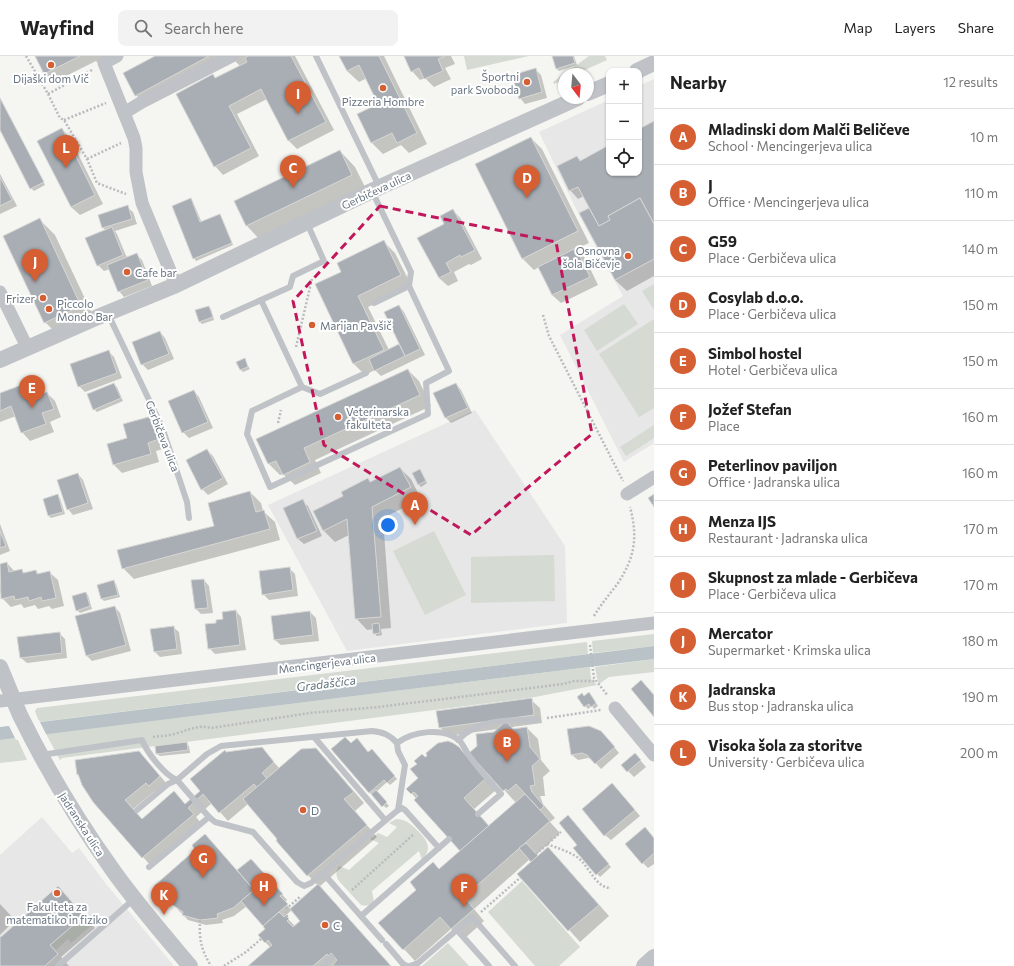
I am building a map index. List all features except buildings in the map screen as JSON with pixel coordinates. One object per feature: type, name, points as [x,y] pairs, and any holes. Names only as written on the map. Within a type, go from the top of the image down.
[{"type":"street","points":[[117,56],[104,63],[134,138],[136,148],[136,172],[142,203],[176,285]]},
{"type":"street","points":[[124,113],[142,102],[232,56]]},
{"type":"street","points":[[642,69],[654,63]]},
{"type":"street","points":[[594,90],[606,85]]},
{"type":"street","name":"Gerbičeva ulica","points":[[0,360],[176,285],[376,189],[565,104]]},
{"type":"street","points":[[0,292],[28,349]]},
{"type":"street","points":[[627,494],[654,477]]},
{"type":"street","name":"Mencingerjeva ulica","points":[[11,704],[654,623]]},
{"type":"street","name":"Jadranska ulica","points":[[0,667],[11,704],[54,780],[80,821],[111,868],[134,899],[190,966]]},
{"type":"street","points":[[615,708],[654,755]]},
{"type":"street","points":[[644,966],[654,957]]},
{"type":"lane","points":[[302,387],[252,411],[247,434],[270,487],[428,414],[426,383],[449,372],[408,286],[411,272],[376,189],[316,56]]},
{"type":"lane","points":[[223,317],[290,287],[293,276],[324,261],[307,223]]},
{"type":"lane","points":[[374,303],[408,286]]},
{"type":"lane","points":[[261,300],[302,387],[320,394],[366,372]]},
{"type":"lane","name":"Gerbičeva ulica","points":[[108,314],[162,427],[187,502],[189,518]]},
{"type":"lane","points":[[458,740],[465,733],[474,728],[506,720],[537,720]]},
{"type":"lane","points":[[137,810],[168,784],[177,780],[207,754],[221,746],[372,731],[384,733],[393,738],[397,743],[398,752],[405,765],[398,810]]},
{"type":"lane","points":[[397,743],[407,737],[423,733],[444,734],[458,740],[470,758],[501,794],[478,814]]},
{"type":"lane","points":[[314,737],[385,820]]},
{"type":"lane","points":[[39,752],[142,740],[145,747],[169,777],[177,780],[209,817],[215,822],[253,832],[297,882],[304,886],[311,883],[324,873],[385,820],[402,808],[439,848]]},
{"type":"lane","points":[[149,867],[209,817]]},
{"type":"lane","points":[[361,916],[449,839]]},
{"type":"lane","points":[[324,873],[403,964],[408,966],[418,963],[472,917],[515,966]]},
{"type":"lane","points":[[58,966],[134,899]]},
{"type":"lane","points":[[457,930],[488,966]]},
{"type":"lane","points":[[322,966],[332,957]]},
{"type":"path","points":[[26,56],[60,118],[64,120],[87,160],[97,183],[142,203]]},
{"type":"path","points":[[48,94],[104,63]]},
{"type":"path","points":[[64,120],[117,98]]},
{"type":"path","points":[[87,160],[134,138]]},
{"type":"path","points":[[292,365],[315,265]]},
{"type":"path","points":[[543,315],[548,336],[624,484],[634,529],[635,545],[630,560],[618,583],[590,620]]},
{"type":"path","points":[[278,423],[284,396]]},
{"type":"path","points":[[378,517],[383,584]]},
{"type":"path","points":[[537,720],[615,708],[595,679],[589,641]]},
{"type":"path","points":[[142,740],[162,735],[173,735],[193,728],[211,728],[310,713],[379,707],[595,679]]},
{"type":"path","points":[[345,897],[421,827]]},
{"type":"path","points":[[536,854],[561,832]]},
{"type":"path","points":[[547,844],[577,857],[597,881],[606,888],[611,888]]},
{"type":"path","points":[[474,919],[521,877]]},
{"type":"path","points":[[287,917],[286,909],[302,895],[304,886]]},
{"type":"path","points":[[200,920],[199,940],[211,966]]},
{"type":"path","points":[[224,966],[246,952],[261,939]]},
{"type":"highlighted area","points":[[380,206],[556,242],[592,434],[471,535],[324,445],[293,301]]},
{"type":"shaded area","points":[[464,56],[529,56],[467,70]]},
{"type":"shaded area","points":[[589,56],[605,56],[607,60],[589,68],[572,68]]},
{"type":"shaded area","points":[[558,78],[558,82],[554,84],[553,82]]},
{"type":"shaded area","name":"Osnovna šola Bičevje","points":[[654,79],[654,443],[624,462],[560,335],[623,296],[579,215],[539,132],[606,101],[606,176],[642,176],[642,85]]},
{"type":"shaded area","points":[[654,284],[654,310],[642,291]]},
{"type":"shaded area","points":[[624,304],[638,324],[597,351],[584,330]]},
{"type":"shaded area","points":[[654,319],[654,408],[639,417],[599,354]]},
{"type":"shaded area","points":[[475,410],[565,546],[567,623],[347,651],[268,505]]},
{"type":"shaded area","points":[[654,425],[654,438],[626,456],[620,447]]},
{"type":"shaded area","points":[[434,531],[466,595],[425,615],[393,551]]},
{"type":"shaded area","points":[[554,555],[555,601],[471,603],[471,557]]},
{"type":"shaded area","points":[[654,634],[654,646],[593,653],[592,641]]},
{"type":"shaded area","points":[[587,642],[588,654],[39,722],[35,711],[37,708]]},
{"type":"shaded area","points":[[654,646],[654,659],[0,740],[0,727]]},
{"type":"shaded area","points":[[654,659],[654,672],[609,677],[599,684],[595,667]]},
{"type":"shaded area","points":[[590,667],[591,679],[597,685],[535,697],[62,758],[60,760],[46,734]]},
{"type":"shaded area","points":[[17,738],[27,760],[0,763],[0,740]]},
{"type":"shaded area","name":"Fakulteta za matematiko in fiziko","points":[[42,817],[72,853],[79,848],[106,884],[174,966],[0,966],[0,855]]},
{"type":"shaded area","points":[[396,819],[408,822],[421,834],[428,844],[427,852],[422,860],[419,851],[372,891],[373,903],[365,906],[361,905],[339,881],[336,872],[339,866],[349,870],[379,843],[370,839],[378,833],[387,837],[397,827],[389,823]]},
{"type":"shaded area","points":[[522,881],[580,947],[559,966],[535,966],[488,912]]},
{"type":"shaded area","points":[[84,916],[92,925],[71,943],[68,939],[56,950],[51,945]]},
{"type":"shaded area","points":[[448,943],[469,966],[422,966]]},
{"type":"pier","points":[[39,720],[47,736],[16,740],[8,724]]},
{"type":"place","name":"Dijaški dom Vič","points":[[51,65]]},
{"type":"place","name":"Športni park Svoboda","points":[[527,82]]},
{"type":"place","name":"Pizzeria Hombre","points":[[383,88]]},
{"type":"place","name":"Skupnost za mlade - Gerbičeva","points":[[298,114]]},
{"type":"place","name":"Visoka šola za storitve","points":[[66,168]]},
{"type":"place","name":"G59","points":[[293,188]]},
{"type":"place","name":"Cosylab d.o.o.","points":[[527,198]]},
{"type":"place","name":"Osnovna šola Bičevje","points":[[628,256]]},
{"type":"place","name":"Cafe bar","points":[[127,272]]},
{"type":"place","name":"Mercator","points":[[35,282]]},
{"type":"place","name":"Frizer","points":[[43,298]]},
{"type":"place","name":"Piccolo Mondo Bar","points":[[49,309]]},
{"type":"place","name":"Marijan Pavšič","points":[[312,325]]},
{"type":"place","name":"Simbol hostel","points":[[32,408]]},
{"type":"place","name":"Veterinarska fakulteta","points":[[338,417]]},
{"type":"place","name":"Mladinski dom Malči Beličeve","points":[[415,525]]},
{"type":"place","name":"J","points":[[507,762]]},
{"type":"place","name":"D","points":[[303,810]]},
{"type":"place","name":"Peterlinov paviljon","points":[[203,878]]},
{"type":"place","name":"Fakulteta za matematiko in fiziko","points":[[57,893]]},
{"type":"place","name":"Menza IJS","points":[[264,906]]},
{"type":"place","name":"Jožef Stefan","points":[[464,907]]},
{"type":"place","name":"Jadranska","points":[[164,915]]},
{"type":"place","name":"C","points":[[325,925]]},
{"type":"water label","name":"Gradaščica","points":[[326,683]]}]
